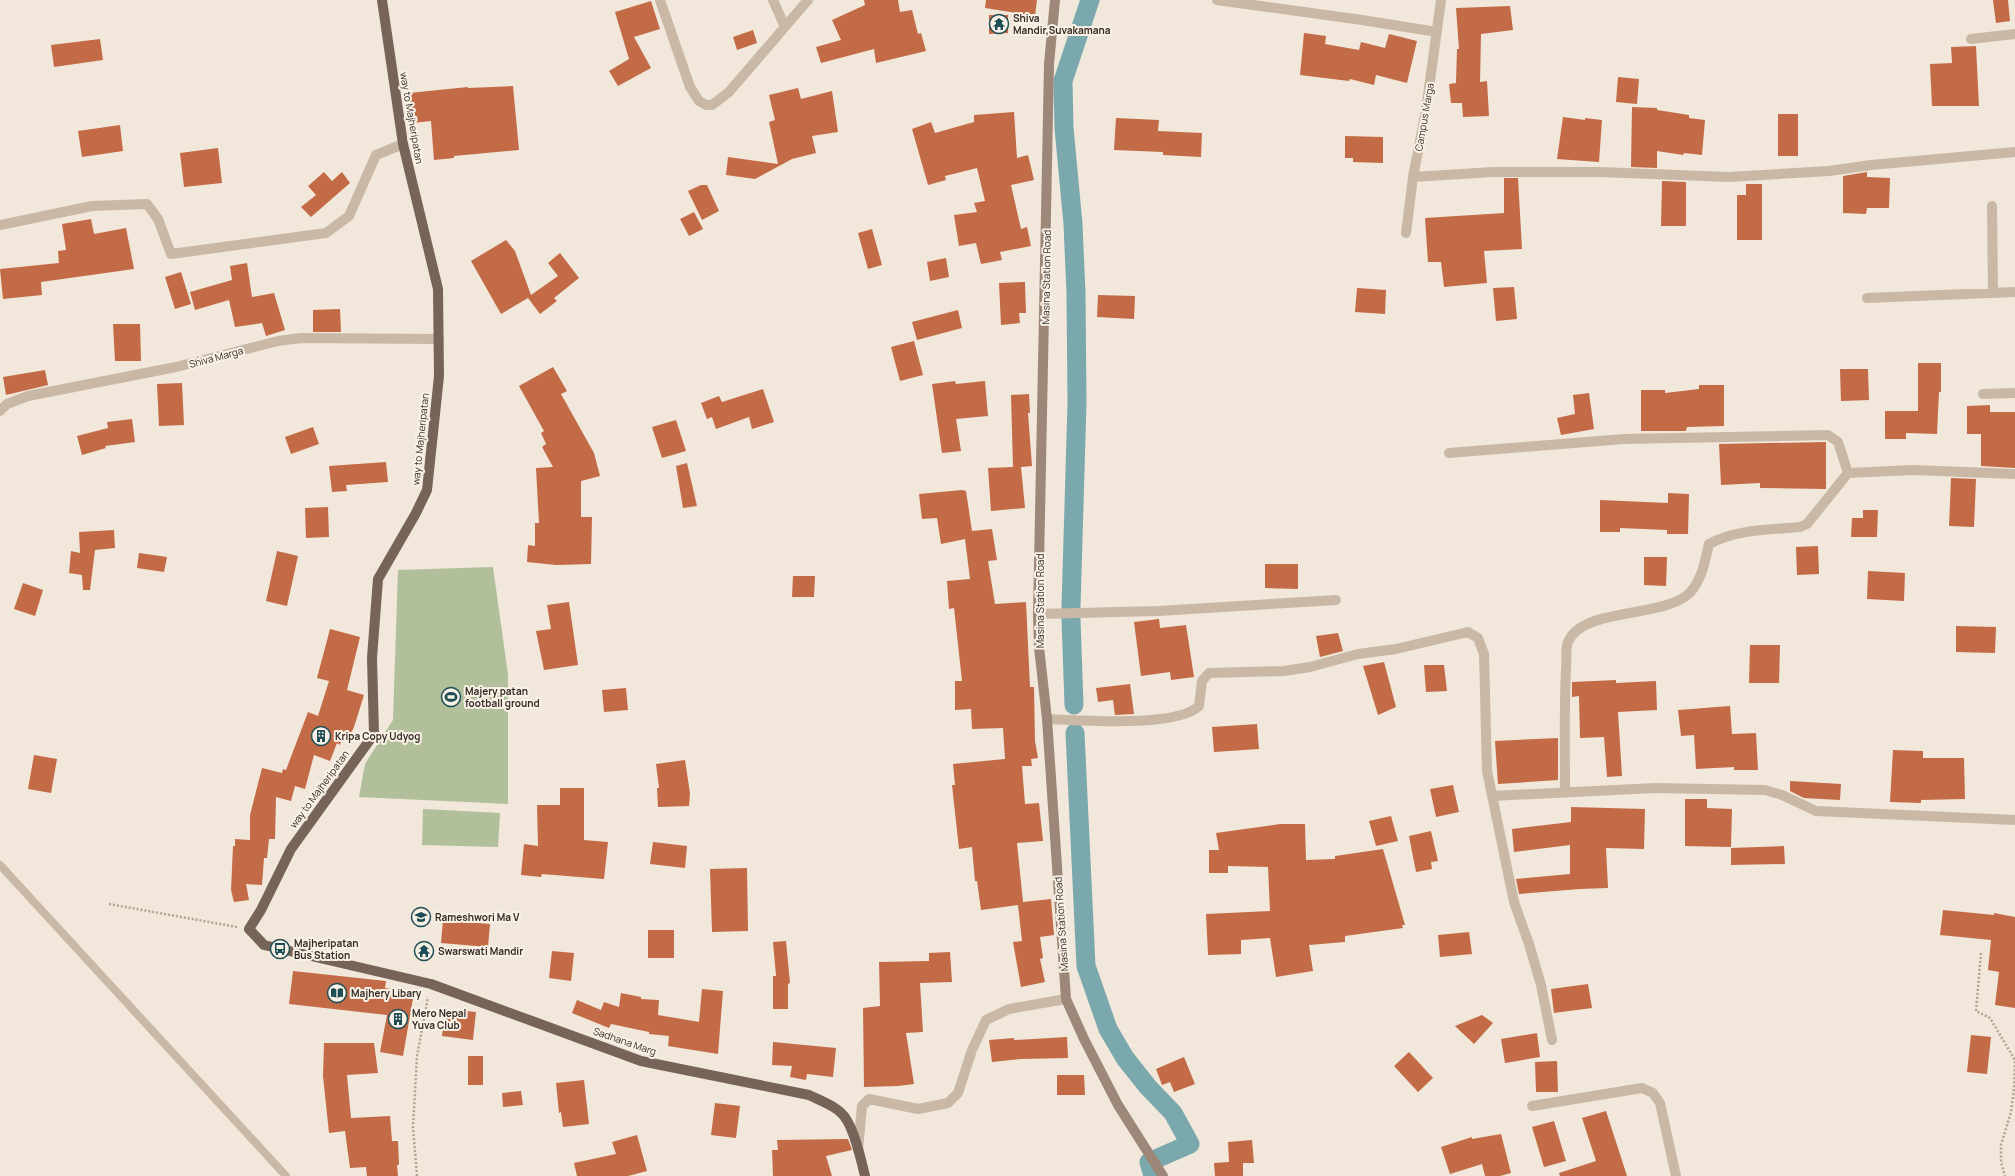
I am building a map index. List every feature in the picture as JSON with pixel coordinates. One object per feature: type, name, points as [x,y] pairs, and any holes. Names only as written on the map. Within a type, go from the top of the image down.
[{"type":"main road","name":"way to Majheripatan","points":[[249,929],[261,910],[291,849],[374,734],[372,658],[378,579],[416,513],[427,490],[438,376],[438,289],[403,144],[382,0]]},
{"type":"main road","name":"Sadhana Marg","points":[[249,929],[264,945],[338,964],[431,984],[641,1061],[809,1095],[834,1108],[846,1118],[858,1150],[865,1176]]},
{"type":"street","points":[[660,0],[690,87],[699,101],[706,105],[712,106],[730,92],[808,0]]},
{"type":"street","points":[[773,0],[785,27]]},
{"type":"street","name":"Masina Station Road","points":[[1056,0],[1049,64],[1038,614],[1039,647],[1047,719],[1066,999],[1084,1040],[1118,1104],[1163,1176]]},
{"type":"street","points":[[1217,0],[1437,32]]},
{"type":"street","name":"Campus Marga","points":[[1406,233],[1413,177],[1426,110],[1441,0]]},
{"type":"street","points":[[1971,39],[2015,34]]},
{"type":"street","points":[[0,225],[92,206],[147,204],[158,219],[171,254],[326,234],[349,216],[376,155],[403,144]]},
{"type":"street","points":[[1413,177],[1493,172],[1599,172],[1730,177],[1829,171],[1871,165],[2015,152]]},
{"type":"street","points":[[1992,206],[1993,293]]},
{"type":"street","points":[[1867,298],[2015,292]]},
{"type":"street","name":"Shiva Marga","points":[[0,412],[7,404],[28,396],[176,367],[278,341],[308,338],[439,339]]},
{"type":"street","points":[[1983,394],[2015,393]]},
{"type":"street","points":[[1449,453],[1624,439],[1828,435],[1838,442],[1848,473]]},
{"type":"street","points":[[1565,791],[1565,688],[1568,643],[1575,631],[1586,623],[1662,608],[1686,596],[1695,586],[1701,574],[1710,544],[1724,536],[1742,532],[1800,527],[1807,524],[1848,473],[1913,470],[2015,474]]},
{"type":"street","points":[[1038,614],[1158,611],[1336,600]]},
{"type":"street","points":[[1047,719],[1134,721],[1165,719],[1190,712],[1199,706],[1202,681],[1209,673],[1284,671],[1310,667],[1358,654],[1396,648],[1468,632],[1478,638],[1484,654],[1487,771],[1514,902],[1539,978],[1552,1040]]},
{"type":"street","points":[[1492,796],[1565,791],[1655,788],[1765,790],[1782,795],[1816,811],[2015,820]]},
{"type":"street","points":[[858,1150],[862,1106],[869,1099],[918,1109],[948,1103],[958,1093],[972,1050],[986,1020],[1009,1009],[1066,999]]},
{"type":"street","points":[[1532,1106],[1642,1088],[1653,1093],[1660,1103],[1676,1176]]},
{"type":"lane","points":[[0,865],[286,1176]]},
{"type":"path","points":[[109,904],[249,929]]},
{"type":"path","points":[[1981,953],[1976,1011],[1990,1018],[2015,1060],[2014,1089],[2011,1112],[2001,1145],[2001,1162],[2005,1176]]},
{"type":"path","points":[[417,1176],[413,1127],[417,1056],[431,984]]},
{"type":"green space","name":"Majery patan football ground","points":[[493,567],[508,675],[508,804],[359,797],[365,764],[393,720],[398,570]]},
{"type":"green space","points":[[423,809],[500,813],[498,847],[422,845]]},
{"type":"building","points":[[864,0],[898,0],[900,12],[912,10],[918,34],[921,33],[926,51],[876,63],[874,49],[821,63],[816,47],[841,40],[832,20],[865,5]]},
{"type":"building","points":[[986,0],[1037,0],[1035,16],[985,8]]},
{"type":"building","points":[[1993,0],[2008,0],[2010,21],[1996,23]]},
{"type":"building","points":[[651,1],[660,29],[634,37],[651,68],[618,86],[609,71],[629,59],[615,12]]},
{"type":"building","points":[[1510,6],[1513,30],[1481,34],[1480,82],[1487,81],[1489,116],[1463,117],[1462,103],[1451,103],[1449,84],[1456,83],[1457,49],[1459,49],[1456,8]]},
{"type":"building","name":"Shiva Mandir,Suvakamana","points":[[989,15],[1008,15],[1008,33],[989,34]]},
{"type":"building","points":[[753,30],[757,43],[737,50],[733,37]]},
{"type":"building","points":[[1304,33],[1326,36],[1325,44],[1359,50],[1361,42],[1385,48],[1389,34],[1417,41],[1407,83],[1376,75],[1374,85],[1350,79],[1349,81],[1300,75]]},
{"type":"building","points":[[100,39],[103,60],[54,67],[51,45]]},
{"type":"building","points":[[1976,46],[1979,106],[1932,106],[1930,64],[1952,63],[1951,47]]},
{"type":"building","points":[[1618,77],[1639,79],[1637,104],[1616,102]]},
{"type":"building","points":[[513,86],[519,150],[454,156],[454,158],[434,160],[431,121],[413,123],[409,93],[468,87]]},
{"type":"building","points":[[798,88],[801,99],[832,91],[838,132],[812,136],[816,153],[792,159],[755,179],[726,175],[728,157],[778,164],[769,122],[775,120],[769,95]]},
{"type":"building","points":[[1632,107],[1657,108],[1657,110],[1689,115],[1689,118],[1705,120],[1702,155],[1684,153],[1683,155],[1657,151],[1657,168],[1631,167]]},
{"type":"building","points":[[1014,112],[1017,158],[1028,155],[1034,180],[1011,185],[1021,229],[1027,227],[1031,246],[1000,252],[1002,260],[981,264],[976,243],[959,246],[954,215],[977,212],[974,203],[985,201],[977,168],[945,176],[946,180],[928,185],[912,129],[931,122],[935,133],[974,122],[974,115]]},
{"type":"building","points":[[1778,114],[1798,114],[1798,156],[1778,156]]},
{"type":"building","points":[[1563,117],[1585,120],[1585,118],[1602,120],[1599,162],[1557,159]]},
{"type":"building","points":[[1116,118],[1159,120],[1158,131],[1202,133],[1201,157],[1163,155],[1163,152],[1114,150]]},
{"type":"building","points":[[120,125],[123,151],[82,157],[78,131]]},
{"type":"building","points":[[1345,136],[1383,137],[1383,163],[1353,162],[1353,158],[1345,158]]},
{"type":"building","points":[[218,148],[222,183],[184,187],[180,153]]},
{"type":"building","points":[[324,172],[332,181],[342,172],[350,183],[311,217],[301,207],[316,195],[308,186]]},
{"type":"building","points":[[1867,172],[1867,177],[1890,178],[1889,208],[1867,208],[1866,214],[1843,213],[1843,176]]},
{"type":"building","points":[[1504,178],[1518,178],[1522,249],[1484,251],[1487,283],[1444,287],[1441,262],[1428,262],[1425,218],[1504,213]]},
{"type":"building","points":[[1662,181],[1686,182],[1686,226],[1661,226]]},
{"type":"building","points":[[1746,184],[1762,184],[1762,240],[1737,240],[1737,195],[1746,195]]},
{"type":"building","points":[[701,185],[707,185],[719,211],[702,220],[688,191]]},
{"type":"building","points":[[694,212],[703,229],[689,236],[680,219]]},
{"type":"building","points":[[91,219],[94,234],[126,228],[134,269],[41,282],[42,295],[3,299],[0,269],[59,263],[58,251],[66,250],[62,224]]},
{"type":"building","points":[[872,229],[882,265],[868,269],[858,233]]},
{"type":"building","points":[[506,240],[515,251],[531,295],[558,276],[548,263],[560,253],[579,278],[554,298],[557,301],[540,314],[528,298],[501,314],[471,261]]},
{"type":"building","points":[[946,258],[949,277],[930,281],[927,262]]},
{"type":"building","points":[[247,263],[252,297],[274,293],[285,330],[266,336],[262,323],[235,327],[229,300],[195,310],[190,292],[232,280],[230,266]]},
{"type":"building","points":[[181,272],[191,304],[175,309],[165,277]]},
{"type":"building","points":[[1025,282],[1026,313],[1019,313],[1020,323],[1001,325],[999,283]]},
{"type":"building","points":[[1514,287],[1517,319],[1496,321],[1493,288]]},
{"type":"building","points":[[1357,288],[1386,290],[1385,314],[1355,312]]},
{"type":"building","points":[[1098,295],[1135,296],[1134,319],[1097,317]]},
{"type":"building","points":[[340,309],[341,332],[313,332],[313,310]]},
{"type":"building","points":[[958,310],[962,328],[917,340],[912,322]]},
{"type":"building","points":[[113,324],[140,324],[141,361],[115,361]]},
{"type":"building","points":[[914,341],[923,375],[900,381],[891,347]]},
{"type":"building","points":[[1918,363],[1941,363],[1941,392],[1939,392],[1937,434],[1906,433],[1906,439],[1885,439],[1885,411],[1918,411]]},
{"type":"building","points":[[553,367],[567,391],[561,394],[594,453],[600,476],[581,481],[581,517],[592,517],[591,564],[556,565],[527,562],[528,545],[535,546],[535,523],[539,523],[536,468],[553,467],[542,447],[546,444],[541,433],[544,431],[519,386]]},
{"type":"building","points":[[1840,369],[1868,369],[1869,400],[1841,401]]},
{"type":"building","points":[[45,370],[48,385],[6,395],[3,377]]},
{"type":"building","points":[[955,381],[956,384],[985,381],[988,416],[956,419],[961,451],[942,453],[932,384]]},
{"type":"building","points":[[182,383],[184,425],[159,426],[157,384]]},
{"type":"building","points":[[1699,385],[1724,385],[1724,426],[1687,427],[1686,431],[1641,431],[1641,390],[1665,390],[1665,393],[1699,389]]},
{"type":"building","points":[[763,389],[774,422],[752,429],[749,417],[716,429],[712,417],[707,419],[701,403],[719,396],[722,402]]},
{"type":"building","points":[[1589,393],[1594,429],[1561,435],[1557,418],[1575,414],[1573,395]]},
{"type":"building","points":[[1029,394],[1030,413],[1028,413],[1032,466],[1021,467],[1025,508],[991,511],[988,468],[1013,467],[1011,395]]},
{"type":"building","points":[[1990,405],[1990,412],[2015,412],[2015,468],[1981,466],[1981,434],[1967,434],[1967,406]]},
{"type":"building","points":[[132,419],[135,442],[105,446],[106,448],[82,455],[77,436],[108,428],[107,422]]},
{"type":"building","points":[[676,420],[686,451],[662,458],[652,427]]},
{"type":"building","points":[[313,427],[319,444],[291,454],[285,437]]},
{"type":"building","points":[[1826,442],[1826,489],[1760,488],[1760,483],[1721,485],[1719,444]]},
{"type":"building","points":[[386,462],[388,482],[346,485],[347,491],[332,492],[329,466]]},
{"type":"building","points":[[687,463],[697,506],[683,508],[676,466]]},
{"type":"building","points":[[1951,478],[1976,479],[1974,527],[1949,526]]},
{"type":"building","points":[[962,490],[966,491],[972,531],[992,529],[997,560],[988,561],[995,604],[1026,602],[1030,687],[1034,687],[1035,741],[1038,758],[1031,759],[1032,766],[1022,766],[1025,804],[1039,803],[1043,841],[1017,843],[1023,902],[1051,899],[1054,935],[1040,937],[1043,958],[1040,959],[1045,982],[1021,987],[1013,942],[1022,941],[1018,905],[981,910],[977,881],[975,881],[972,847],[959,849],[952,785],[955,785],[953,764],[1005,759],[1003,728],[972,729],[971,709],[955,710],[955,681],[962,681],[954,608],[949,609],[947,581],[970,579],[965,539],[941,544],[937,518],[922,519],[919,494]]},
{"type":"building","points":[[1668,493],[1689,494],[1688,534],[1667,534],[1667,530],[1620,528],[1620,532],[1600,532],[1600,500],[1668,503]]},
{"type":"building","points":[[328,507],[329,537],[306,538],[305,508]]},
{"type":"building","points":[[1863,510],[1878,510],[1877,537],[1851,537],[1852,518],[1863,518]]},
{"type":"building","points":[[114,530],[115,548],[95,550],[90,590],[83,590],[82,575],[69,573],[71,551],[80,553],[79,532]]},
{"type":"building","points":[[1818,546],[1819,574],[1797,575],[1796,547]]},
{"type":"building","points":[[277,551],[298,556],[287,606],[266,601]]},
{"type":"building","points":[[139,553],[167,557],[164,572],[137,568]]},
{"type":"building","points":[[1644,557],[1667,557],[1666,586],[1644,585]]},
{"type":"building","points":[[1265,564],[1298,564],[1298,589],[1265,588]]},
{"type":"building","points":[[1868,571],[1905,573],[1904,601],[1867,599]]},
{"type":"building","points":[[793,576],[815,576],[814,597],[792,597]]},
{"type":"building","points":[[23,583],[43,590],[35,616],[14,609]]},
{"type":"building","points":[[569,602],[578,665],[544,670],[536,631],[551,629],[547,605]]},
{"type":"building","points":[[1159,619],[1160,628],[1186,625],[1194,677],[1171,680],[1170,672],[1141,676],[1134,622]]},
{"type":"building","points":[[1956,626],[1996,627],[1995,653],[1956,652]]},
{"type":"building","points":[[330,629],[360,637],[347,690],[364,695],[354,727],[349,737],[343,735],[340,745],[337,743],[330,761],[314,755],[305,789],[295,786],[291,801],[276,797],[275,839],[269,839],[267,858],[264,858],[262,885],[246,884],[249,900],[234,902],[231,890],[233,846],[235,846],[235,839],[250,840],[250,815],[262,768],[282,773],[283,769],[286,770],[308,712],[318,716],[329,681],[317,678]]},
{"type":"building","points":[[1338,633],[1343,651],[1320,657],[1316,636]]},
{"type":"building","points":[[1750,645],[1780,645],[1779,683],[1749,683]]},
{"type":"building","points":[[1384,662],[1396,707],[1378,715],[1363,666]]},
{"type":"building","points":[[1424,665],[1444,665],[1447,691],[1426,692]]},
{"type":"building","points":[[1616,680],[1616,683],[1656,681],[1657,710],[1618,712],[1622,776],[1607,777],[1604,737],[1580,738],[1579,696],[1572,697],[1572,682]]},
{"type":"building","points":[[1130,684],[1134,714],[1115,715],[1113,700],[1098,702],[1096,688]]},
{"type":"building","points":[[626,688],[628,710],[604,712],[602,690]]},
{"type":"building","points":[[1730,706],[1732,734],[1756,733],[1758,770],[1734,770],[1734,767],[1696,769],[1694,735],[1681,736],[1678,710]]},
{"type":"building","points":[[1257,724],[1259,749],[1214,752],[1212,727]]},
{"type":"building","points":[[1558,738],[1558,780],[1498,784],[1495,741]]},
{"type":"building","points":[[1893,750],[1923,751],[1923,758],[1964,758],[1965,799],[1921,800],[1921,803],[1890,802]]},
{"type":"building","points":[[34,755],[57,759],[51,793],[28,789]]},
{"type":"building","points":[[685,760],[690,793],[689,806],[658,807],[657,788],[659,788],[656,764]]},
{"type":"building","points":[[1790,781],[1841,784],[1840,800],[1804,798],[1790,791]]},
{"type":"building","points":[[1453,785],[1459,812],[1436,817],[1430,789]]},
{"type":"building","points":[[560,788],[584,788],[584,840],[608,842],[604,879],[542,874],[541,877],[521,875],[524,844],[538,846],[537,805],[560,805]]},
{"type":"building","points":[[1685,799],[1707,799],[1707,808],[1732,809],[1731,847],[1685,846]]},
{"type":"building","points":[[1571,807],[1645,809],[1644,849],[1606,848],[1608,888],[1519,894],[1516,879],[1570,874],[1570,845],[1514,852],[1512,829],[1571,822]]},
{"type":"building","points":[[1391,816],[1398,841],[1376,846],[1369,821]]},
{"type":"building","points":[[1280,824],[1305,824],[1306,860],[1335,859],[1335,856],[1383,849],[1405,925],[1402,925],[1403,928],[1345,936],[1345,942],[1309,945],[1313,971],[1276,977],[1270,938],[1241,940],[1241,954],[1208,955],[1206,914],[1270,911],[1268,867],[1228,866],[1228,873],[1209,873],[1209,850],[1219,850],[1216,833]]},
{"type":"building","points":[[1431,831],[1438,861],[1431,862],[1432,869],[1416,872],[1409,836]]},
{"type":"building","points":[[653,842],[687,846],[685,868],[650,864]]},
{"type":"building","points":[[1784,846],[1785,864],[1731,865],[1731,848]]},
{"type":"building","points":[[747,868],[748,931],[712,932],[710,869]]},
{"type":"building","points":[[1943,910],[1994,915],[1994,913],[2015,917],[2015,1008],[1995,1005],[1999,972],[1988,970],[1991,940],[1940,935]]},
{"type":"building","points":[[443,920],[490,924],[488,947],[441,943]]},
{"type":"building","points":[[648,930],[674,930],[674,958],[648,958]]},
{"type":"building","points":[[1469,932],[1472,954],[1440,957],[1438,935]]},
{"type":"building","points":[[786,941],[790,983],[788,984],[788,1009],[773,1009],[773,976],[776,976],[773,942]]},
{"type":"building","points":[[552,951],[574,953],[571,981],[549,978]]},
{"type":"building","points":[[950,952],[952,982],[920,983],[923,1032],[906,1033],[914,1084],[864,1087],[863,1008],[880,1006],[879,962],[929,961],[929,953]]},
{"type":"building","name":"Majhery Libary","points":[[293,971],[386,981],[385,988],[414,993],[403,1056],[380,1052],[387,1015],[289,1004]]},
{"type":"building","points":[[1588,984],[1592,1008],[1554,1013],[1551,989]]},
{"type":"building","points":[[702,989],[723,991],[718,1054],[668,1046],[669,1036],[649,1034],[649,1032],[611,1024],[609,1028],[572,1013],[577,1000],[601,1010],[604,1002],[619,1007],[621,993],[641,997],[641,999],[659,1000],[658,1015],[699,1022]]},
{"type":"building","points":[[445,1009],[476,1012],[473,1040],[442,1036]]},
{"type":"building","points":[[1482,1015],[1493,1023],[1474,1044],[1455,1026]]},
{"type":"building","points":[[1537,1033],[1540,1057],[1505,1063],[1501,1039]]},
{"type":"building","points":[[1971,1035],[1991,1037],[1987,1074],[1967,1072]]},
{"type":"building","points":[[1067,1037],[1068,1058],[1021,1059],[992,1062],[989,1040]]},
{"type":"building","points":[[773,1042],[836,1048],[833,1077],[807,1074],[806,1080],[790,1077],[792,1066],[772,1065]]},
{"type":"building","points":[[324,1043],[374,1043],[378,1073],[347,1075],[351,1118],[390,1116],[392,1141],[398,1141],[398,1176],[367,1176],[366,1167],[350,1168],[345,1131],[329,1133],[323,1076]]},
{"type":"building","points":[[1409,1052],[1433,1078],[1418,1092],[1394,1066]]},
{"type":"building","points":[[468,1056],[483,1056],[483,1085],[468,1085]]},
{"type":"building","points":[[1184,1057],[1195,1084],[1174,1092],[1170,1082],[1162,1085],[1156,1069]]},
{"type":"building","points":[[1557,1061],[1558,1092],[1536,1092],[1535,1062]]},
{"type":"building","points":[[1057,1075],[1084,1075],[1085,1095],[1057,1095]]},
{"type":"building","points":[[584,1080],[589,1124],[563,1127],[561,1112],[559,1113],[556,1083]]},
{"type":"building","points":[[521,1091],[523,1105],[503,1107],[502,1093]]},
{"type":"building","points":[[715,1103],[740,1106],[736,1138],[711,1135]]},
{"type":"building","points":[[1606,1111],[1627,1176],[1560,1176],[1559,1173],[1596,1161],[1582,1118]]},
{"type":"building","points":[[1554,1121],[1566,1161],[1544,1167],[1532,1127]]},
{"type":"building","points":[[1501,1134],[1511,1173],[1500,1176],[1485,1176],[1482,1164],[1450,1174],[1441,1147],[1472,1137],[1472,1139]]},
{"type":"building","points":[[637,1135],[647,1171],[628,1176],[577,1176],[574,1163],[616,1154],[612,1142]]},
{"type":"building","points":[[848,1139],[852,1150],[826,1156],[832,1176],[773,1176],[772,1150],[778,1150],[777,1140]]},
{"type":"building","points":[[1252,1140],[1254,1163],[1243,1163],[1243,1176],[1215,1176],[1214,1163],[1229,1162],[1228,1142]]},
{"type":"waterway","points":[[1071,607],[1077,403],[1076,293],[1073,224],[1064,128],[1063,81],[1090,0]]},
{"type":"waterway","points":[[1071,619],[1074,705]]},
{"type":"waterway","points":[[1075,733],[1086,966],[1108,1029],[1125,1058],[1148,1087],[1173,1113],[1190,1144],[1149,1162],[1153,1176]]},
{"type":"place","name":"Shiva Mandir,Suvakamana","points":[[999,24]]},
{"type":"place","name":"Majery patan football ground","points":[[451,697]]},
{"type":"place","name":"Kripa Copy Udyog","points":[[321,736]]},
{"type":"place","name":"Rameshwori Ma V","points":[[421,917]]},
{"type":"place","name":"Majheripatan Bus Station","points":[[280,949]]},
{"type":"place","name":"Swarswati Mandir","points":[[424,951]]},
{"type":"place","name":"Majhery Libary","points":[[337,993]]},
{"type":"place","name":"Mero Nepal Yuva Club","points":[[398,1019]]}]
